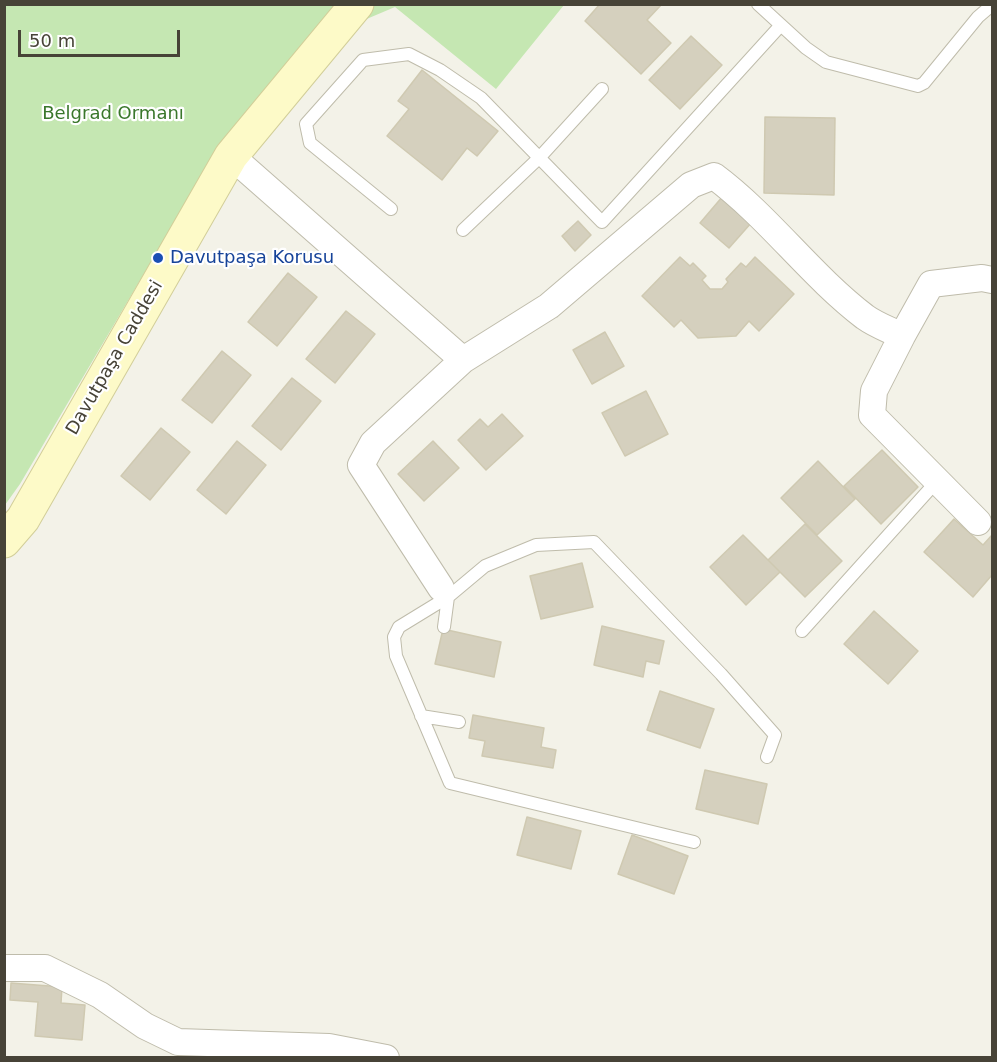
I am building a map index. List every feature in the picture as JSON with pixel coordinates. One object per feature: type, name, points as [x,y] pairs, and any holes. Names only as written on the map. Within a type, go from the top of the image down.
[{"type":"street","name":"Davutpaşa Caddesi","points":[[4,541],[23,519],[231,156],[357,4]]},
{"type":"street","points":[[231,156],[463,360]]},
{"type":"street","points":[[444,592],[361,465],[373,443],[463,360],[549,306],[691,185],[714,176],[741,196],[805,264],[867,318],[902,336]]},
{"type":"street","points":[[978,522],[872,415],[874,391],[931,284],[982,278],[993,280]]},
{"type":"street","points":[[4,968],[45,968],[100,995],[145,1026],[178,1042],[329,1047],[387,1058]]},
{"type":"lane","points":[[758,4],[826,62],[918,86],[929,78],[978,17],[993,5]]},
{"type":"lane","points":[[391,209],[310,143],[306,124],[363,60],[409,54],[440,70],[481,98],[602,222],[781,25]]},
{"type":"lane","points":[[464,230],[540,157],[602,89]]},
{"type":"lane","points":[[802,631],[937,481]]},
{"type":"lane","points":[[694,842],[450,783],[396,656],[393,637],[399,627],[444,592],[485,566],[536,545],[594,542],[721,674],[775,735],[767,757]]},
{"type":"lane","points":[[444,592],[444,627]]},
{"type":"lane","points":[[421,716],[459,722]]},
{"type":"green space","name":"Belgrad Ormanı","points":[[5,5],[564,5],[496,89],[395,7],[305,45],[218,148],[20,484],[5,505]]},
{"type":"building","points":[[600,4],[662,4],[647,20],[671,43],[641,74],[585,21]]},
{"type":"building","points":[[691,36],[722,65],[680,109],[649,80]]},
{"type":"building","points":[[422,70],[498,131],[477,156],[467,148],[442,180],[387,136],[409,109],[398,101]]},
{"type":"building","points":[[765,117],[835,118],[834,195],[764,193]]},
{"type":"building","points":[[723,196],[752,222],[729,248],[700,223]]},
{"type":"building","points":[[578,221],[591,235],[575,251],[562,236]]},
{"type":"building","points":[[680,257],[690,266],[693,263],[706,276],[702,280],[710,289],[722,289],[728,282],[726,279],[741,263],[746,267],[755,257],[794,294],[759,331],[749,321],[736,336],[698,338],[681,320],[674,327],[642,296]]},
{"type":"building","points":[[288,273],[317,297],[277,346],[248,322]]},
{"type":"building","points":[[346,311],[375,334],[335,383],[306,359]]},
{"type":"building","points":[[605,332],[624,366],[592,384],[573,350]]},
{"type":"building","points":[[222,351],[251,375],[212,423],[182,400]]},
{"type":"building","points":[[292,378],[321,401],[281,450],[252,426]]},
{"type":"building","points":[[646,391],[668,434],[625,456],[602,413]]},
{"type":"building","points":[[502,414],[523,436],[486,470],[458,440],[480,419],[488,427]]},
{"type":"building","points":[[161,428],[190,452],[150,500],[121,476]]},
{"type":"building","points":[[237,441],[266,465],[226,514],[197,490]]},
{"type":"building","points":[[433,441],[459,468],[424,501],[398,474]]},
{"type":"building","points":[[882,450],[918,487],[881,524],[844,486]]},
{"type":"building","points":[[818,461],[855,499],[817,535],[781,498]]},
{"type":"building","points":[[954,519],[983,545],[992,535],[992,575],[973,597],[924,552]]},
{"type":"building","points":[[805,524],[842,561],[805,597],[768,560]]},
{"type":"building","points":[[743,535],[780,572],[746,605],[710,567]]},
{"type":"building","points":[[582,563],[593,607],[541,619],[530,576]]},
{"type":"building","points":[[874,611],[918,651],[888,684],[844,644]]},
{"type":"building","points":[[602,626],[664,641],[659,664],[646,661],[643,677],[594,665]]},
{"type":"building","points":[[443,629],[501,642],[494,677],[435,664]]},
{"type":"building","points":[[660,691],[714,709],[700,748],[647,730]]},
{"type":"building","points":[[473,715],[544,728],[541,747],[556,750],[553,768],[482,756],[485,741],[469,738]]},
{"type":"building","points":[[705,770],[767,784],[758,824],[696,809]]},
{"type":"building","points":[[527,817],[581,831],[571,869],[517,855]]},
{"type":"building","points":[[632,835],[688,856],[674,894],[618,874]]},
{"type":"building","points":[[11,983],[62,987],[61,1003],[85,1005],[82,1040],[35,1036],[38,1002],[10,1000]]},
{"type":"place","name":"Davutpaşa Korusu","points":[[158,258]]}]
